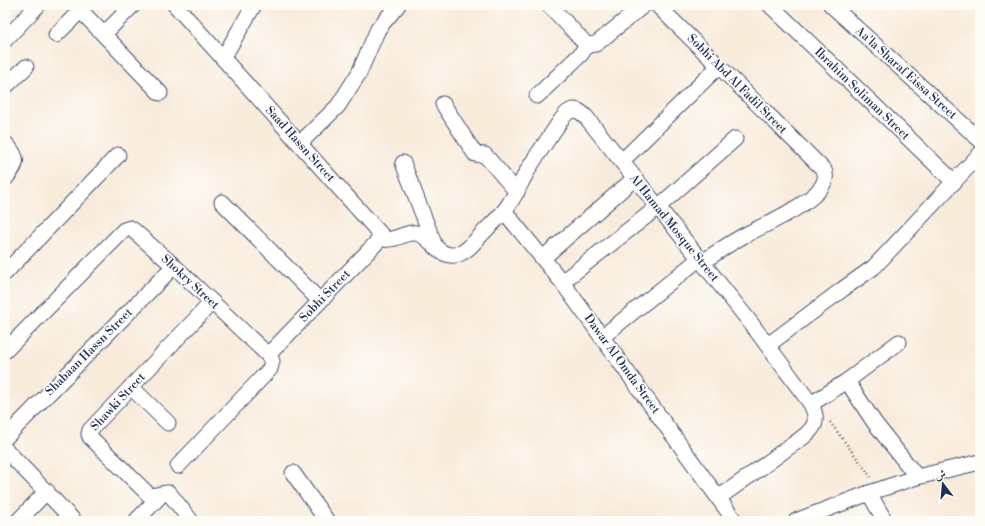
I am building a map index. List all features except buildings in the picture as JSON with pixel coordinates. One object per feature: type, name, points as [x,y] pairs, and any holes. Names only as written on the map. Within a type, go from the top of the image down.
[{"type":"street","points":[[5,40],[38,5]]},
{"type":"street","points":[[104,34],[134,5]]},
{"type":"street","name":"Saad Hassn Street","points":[[175,5],[382,236]]},
{"type":"street","points":[[223,58],[254,5]]},
{"type":"street","points":[[300,143],[338,106],[359,73],[378,29],[398,5]]},
{"type":"street","points":[[549,5],[587,45]]},
{"type":"street","points":[[537,96],[581,54],[587,45],[596,44],[644,5]]},
{"type":"street","name":"Sobhi Abd Al Fadil Street","points":[[657,5],[824,170],[826,177],[819,189],[803,204],[700,261]]},
{"type":"street","name":"Ibrahim Soliman Street","points":[[770,5],[954,182]]},
{"type":"street","name":"Aa'la Sharaf Eissa Street","points":[[831,5],[980,140]]},
{"type":"street","points":[[56,35],[80,12],[83,13],[160,93]]},
{"type":"street","points":[[622,161],[719,66]]},
{"type":"street","points":[[5,87],[26,67]]},
{"type":"street","points":[[443,104],[475,154],[485,155],[517,192]]},
{"type":"street","name":"Al Hamad Mosque Street","points":[[436,249],[441,253],[450,255],[459,254],[468,249],[504,211],[517,192],[544,144],[567,113],[573,110],[586,117],[813,403],[816,420],[814,426],[807,434],[718,498]]},
{"type":"street","points":[[562,282],[658,207],[735,139]]},
{"type":"street","points":[[5,143],[14,153],[16,159],[13,170],[5,179]]},
{"type":"street","points":[[768,346],[843,289],[874,268],[980,154]]},
{"type":"street","points":[[5,273],[118,155]]},
{"type":"street","points":[[403,162],[436,249]]},
{"type":"street","points":[[544,258],[635,178]]},
{"type":"street","points":[[222,202],[320,301]]},
{"type":"street","name":"Dawar Al Omda Street","points":[[504,211],[544,258],[562,282],[735,521]]},
{"type":"street","name":"Shokry Street","points":[[5,351],[124,230],[130,228],[174,266],[268,355]]},
{"type":"street","points":[[382,236],[385,239],[390,240],[413,233],[421,235],[436,249]]},
{"type":"street","name":"Sobhi Street","points":[[268,355],[382,236]]},
{"type":"street","points":[[602,337],[700,261]]},
{"type":"street","name":"Shabaan Hassn Street","points":[[5,438],[174,266]]},
{"type":"street","name":"Shawki Street","points":[[191,521],[171,495],[166,493],[155,496],[149,495],[88,434],[90,430],[212,302]]},
{"type":"street","points":[[813,403],[847,381],[899,342]]},
{"type":"street","points":[[178,466],[270,369],[272,362],[268,355]]},
{"type":"street","points":[[847,381],[874,422],[917,477]]},
{"type":"street","points":[[131,387],[168,423]]},
{"type":"street","points":[[5,449],[47,491],[74,521]]},
{"type":"street","points":[[801,520],[874,491],[917,477],[980,462]]},
{"type":"street","points":[[293,473],[327,521]]},
{"type":"street","points":[[18,521],[47,491]]},
{"type":"street","points":[[874,491],[884,521]]},
{"type":"street","points":[[136,521],[162,494]]},
{"type":"path","points":[[813,403],[874,491]]}]
